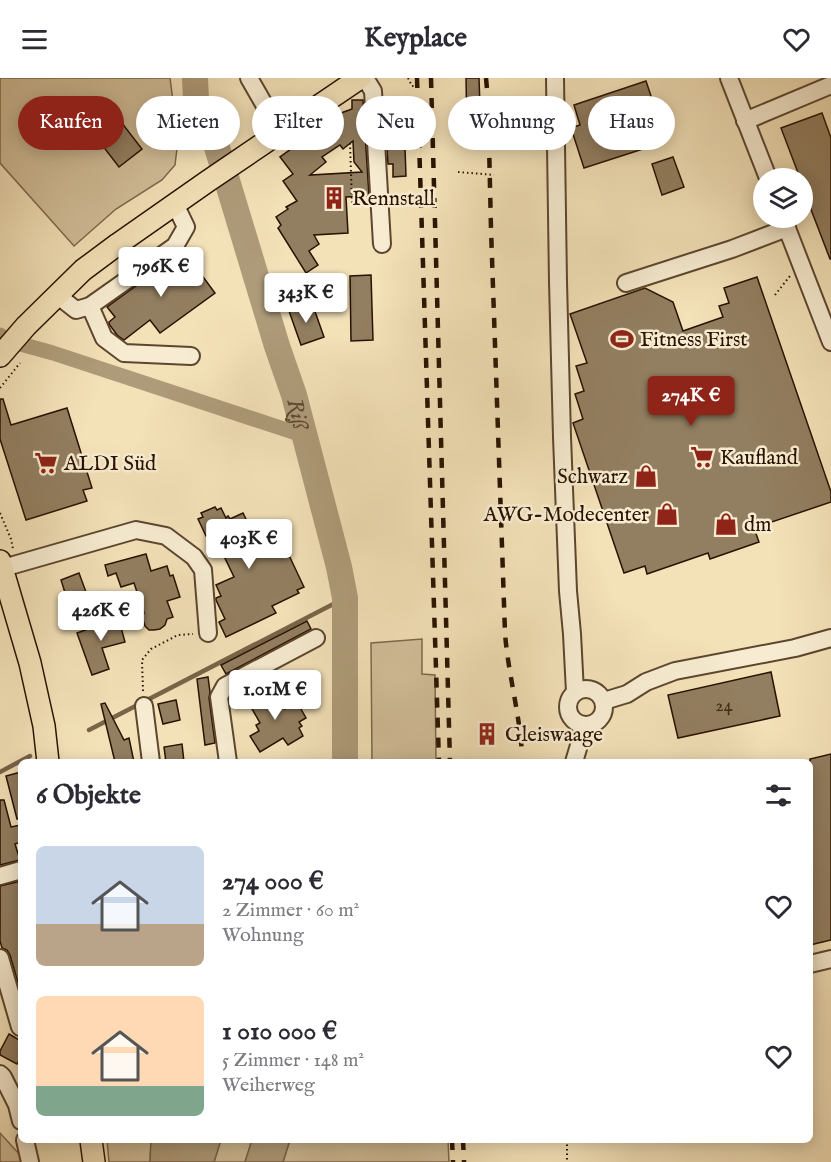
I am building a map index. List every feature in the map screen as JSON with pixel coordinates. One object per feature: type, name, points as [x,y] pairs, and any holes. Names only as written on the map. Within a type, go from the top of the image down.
[{"type":"main road","points":[[333,96],[360,78]]},
{"type":"main road","points":[[5,350],[83,270],[254,150]]},
{"type":"main road","points":[[6,564],[44,726],[48,759]]},
{"type":"main road","points":[[91,1143],[94,1162]]},
{"type":"street","points":[[249,78],[259,96]]},
{"type":"street","points":[[365,78],[373,91],[382,244]]},
{"type":"street","points":[[555,78],[556,224],[562,437],[568,591],[575,692]]},
{"type":"street","points":[[729,78],[764,168]]},
{"type":"street","points":[[745,121],[831,85]]},
{"type":"street","points":[[57,295],[76,310],[90,306],[175,246],[186,227],[175,204]]},
{"type":"street","points":[[626,283],[732,249],[775,228]]},
{"type":"street","points":[[787,228],[831,342]]},
{"type":"street","points":[[90,306],[104,338],[124,353],[191,356]]},
{"type":"street","points":[[6,564],[136,530],[166,536],[194,557],[203,570],[208,633]]},
{"type":"street","points":[[228,759],[219,697],[225,686],[316,638]]},
{"type":"street","points":[[604,701],[675,671],[795,648],[831,638]]},
{"type":"street","points":[[586,688],[597,692],[604,701],[601,718],[594,724],[577,723],[570,717],[567,708],[569,699],[575,692],[586,688]]},
{"type":"street","points":[[144,706],[151,759]]},
{"type":"street","points":[[575,759],[585,725]]},
{"type":"street","points":[[0,876],[18,871]]},
{"type":"street","points":[[0,958],[18,1020]]},
{"type":"street","points":[[813,963],[831,959]]},
{"type":"street","points":[[0,1074],[18,1109]]},
{"type":"street","points":[[26,1143],[30,1162]]},
{"type":"path","points":[[408,78],[412,86],[416,86]]},
{"type":"path","points":[[350,143],[352,203],[381,207]]},
{"type":"path","points":[[458,172],[494,175]]},
{"type":"path","points":[[775,295],[800,263]]},
{"type":"path","points":[[0,388],[20,363]]},
{"type":"path","points":[[0,513],[11,539],[6,564]]},
{"type":"path","points":[[143,685],[142,660],[151,649],[178,634],[208,633]]},
{"type":"path","points":[[567,1143],[567,1162]]},
{"type":"shaded area","points":[[0,78],[170,78],[172,96],[136,96],[136,150],[177,150],[175,165],[162,180],[116,209],[74,246],[0,163]]},
{"type":"shaded area","points":[[422,639],[422,674],[435,675],[436,759],[372,759],[371,643]]},
{"type":"shaded area","points":[[0,1133],[21,1156],[22,1162],[0,1162]]},
{"type":"shaded area","points":[[107,1143],[151,1143],[150,1162],[109,1162]]},
{"type":"shaded area","points":[[151,1143],[220,1143],[214,1162],[150,1162]]},
{"type":"shaded area","points":[[220,1143],[251,1143],[245,1162],[214,1162]]},
{"type":"shaded area","points":[[251,1143],[289,1143],[283,1162],[245,1162]]},
{"type":"shaded area","points":[[289,1143],[448,1143],[449,1162],[283,1162]]},
{"type":"building","points":[[466,78],[479,78],[480,96],[466,96]]},
{"type":"building","points":[[646,81],[651,96],[601,96]]},
{"type":"building","points":[[352,100],[356,100],[356,150],[366,150],[369,196],[346,197],[348,233],[314,235],[319,244],[309,251],[318,265],[306,273],[278,228],[281,225],[276,217],[288,209],[286,207],[297,201],[283,181],[293,174],[280,157],[290,150],[332,150],[322,157],[326,162],[310,175],[362,172],[354,162],[353,141],[344,148],[344,112],[352,109]]},
{"type":"building","points":[[588,100],[588,150],[640,150],[584,168],[576,143],[576,126],[580,125],[576,104]]},
{"type":"building","points":[[822,113],[831,138],[831,259],[813,215],[813,168],[796,168],[781,128]]},
{"type":"building","points":[[124,126],[136,141],[136,150],[141,150],[119,167],[106,150],[124,150]]},
{"type":"building","points":[[387,150],[405,150],[406,176],[393,177],[393,164],[388,164]]},
{"type":"building","points":[[673,157],[684,187],[662,195],[652,164]]},
{"type":"building","points":[[184,251],[215,293],[160,333],[150,320],[124,340],[117,335],[109,324],[115,317],[107,307]]},
{"type":"building","points":[[371,275],[373,340],[351,341],[350,276]]},
{"type":"building","name":"Kaufland","points":[[757,277],[831,492],[831,502],[754,528],[759,542],[710,559],[708,553],[647,574],[645,566],[624,573],[573,423],[583,419],[575,394],[584,391],[576,366],[587,363],[570,314],[645,288],[673,302],[683,331],[723,317],[719,306],[729,303],[724,288]]},
{"type":"building","points":[[312,303],[324,337],[301,345],[289,311]]},
{"type":"building","name":"ALDI Süd","points":[[0,399],[3,399],[11,425],[67,408],[92,488],[83,490],[87,501],[26,520],[0,439]]},
{"type":"building","points":[[215,507],[217,510],[221,508],[226,518],[228,516],[230,519],[243,513],[248,523],[255,520],[257,524],[263,521],[273,542],[277,541],[280,549],[285,547],[304,587],[297,590],[299,593],[272,606],[276,613],[226,637],[219,622],[225,619],[216,600],[221,596],[216,585],[234,577],[219,546],[215,548],[209,534],[206,536],[198,519],[203,517],[201,513]]},
{"type":"building","points":[[146,554],[151,571],[167,566],[170,576],[173,575],[180,597],[167,601],[173,617],[167,619],[165,625],[160,629],[154,630],[149,630],[145,626],[142,617],[144,613],[134,583],[121,587],[116,573],[108,576],[105,565]]},
{"type":"building","points":[[79,573],[86,592],[67,599],[61,580]]},
{"type":"building","points":[[117,613],[125,642],[102,648],[109,669],[92,675],[77,633],[105,623],[103,617]]},
{"type":"building","points":[[307,621],[311,629],[226,674],[221,665]]},
{"type":"building","points":[[771,672],[780,716],[678,738],[668,695]]},
{"type":"building","points":[[208,677],[215,743],[205,745],[197,679]]},
{"type":"building","points":[[261,689],[266,698],[273,694],[276,700],[279,698],[285,709],[297,702],[306,718],[299,722],[303,736],[288,745],[283,738],[260,752],[250,736],[259,731],[256,725],[260,723],[246,698]]},
{"type":"building","points":[[176,700],[180,720],[163,724],[158,704]]},
{"type":"building","points":[[105,703],[124,740],[129,738],[133,759],[114,759],[101,704]]},
{"type":"building","points":[[182,744],[184,759],[166,759],[164,747]]},
{"type":"building","points":[[831,754],[831,940],[813,944],[813,759],[810,759]]},
{"type":"building","points":[[18,773],[18,819],[17,819],[6,776]]},
{"type":"building","points":[[0,800],[4,800],[11,827],[18,826],[18,843],[15,844],[18,860],[0,865]]},
{"type":"building","points":[[18,882],[18,983],[10,955],[2,948],[0,941],[0,886]]},
{"type":"building","points":[[9,1034],[18,1039],[17,1064],[0,1055]]},
{"type":"waterway","name":"Riß","points":[[195,78],[196,99],[216,144],[294,395],[339,567],[345,598],[345,759]]},
{"type":"waterway","points":[[0,335],[6,340],[53,353],[305,436]]},
{"type":"waterway","points":[[89,730],[345,598]]},
{"type":"waterway","points":[[24,759],[30,756]]},
{"type":"waterway","points":[[0,772],[18,762]]},
{"type":"railway","points":[[417,78],[439,759]]},
{"type":"railway","points":[[431,78],[450,759]]},
{"type":"railway","points":[[486,78],[505,633],[522,755]]},
{"type":"railway","points":[[452,1143],[453,1162]]},
{"type":"railway","points":[[463,1143],[464,1162]]},
{"type":"place","name":"Rennstall","points":[[334,198]]},
{"type":"place","name":"Fitness First","points":[[622,339]]},
{"type":"place","name":"Kaufland","points":[[702,457]]},
{"type":"place","name":"ALDI Süd","points":[[46,463]]},
{"type":"place","name":"Schwarz","points":[[646,476]]},
{"type":"place","name":"AWG-Modecenter","points":[[667,514]]},
{"type":"place","name":"dm","points":[[726,524]]},
{"type":"place","name":"Gleiswaage","points":[[487,734]]}]
